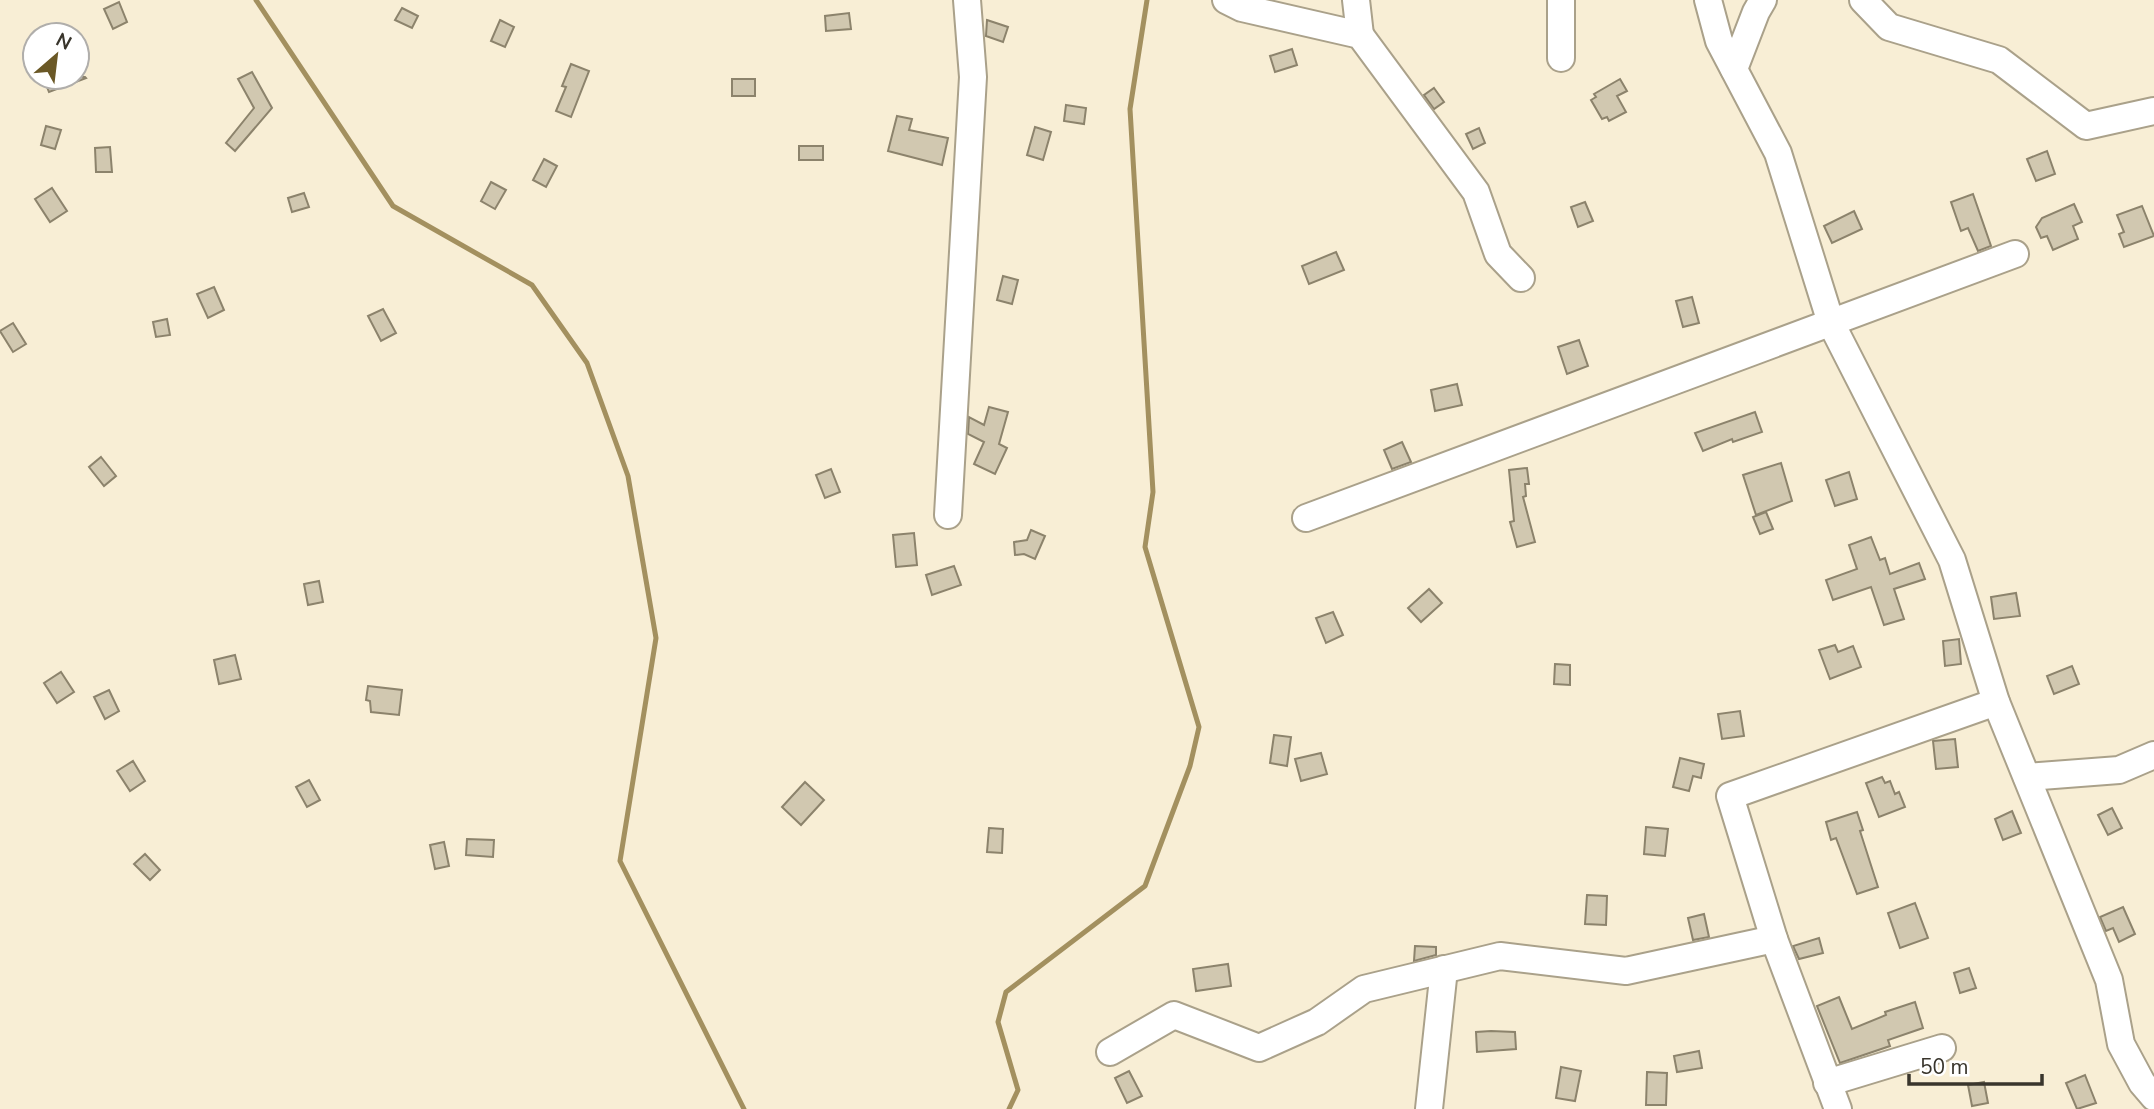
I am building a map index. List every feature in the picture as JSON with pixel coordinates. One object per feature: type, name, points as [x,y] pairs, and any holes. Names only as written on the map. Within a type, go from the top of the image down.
[{"type":"street","points":[[948,515],[972,78],[967,0]]},
{"type":"street","points":[[1226,0],[1242,8],[1360,35]]},
{"type":"street","points":[[1356,0],[1360,35],[1476,192],[1498,254],[1521,278]]},
{"type":"street","points":[[1560,58],[1561,0]]},
{"type":"street","points":[[1708,0],[1720,41],[1778,153],[1831,323],[1952,560],[1996,702],[2109,980],[2121,1044],[2142,1083],[2154,1097]]},
{"type":"street","points":[[1734,69],[1763,0]]},
{"type":"street","points":[[1863,0],[1889,27],[1999,60],[2086,126],[2154,111]]},
{"type":"street","points":[[1306,518],[2015,254]]},
{"type":"street","points":[[1838,1109],[1774,939],[1730,796],[1996,702]]},
{"type":"street","points":[[2026,777],[2119,770],[2154,755]]},
{"type":"street","points":[[1110,1052],[1174,1015],[1259,1048],[1317,1022],[1364,989],[1500,956],[1626,971],[1774,939]]},
{"type":"street","points":[[1429,1109],[1444,970]]},
{"type":"street","points":[[1827,1083],[1942,1048]]},
{"type":"building","points":[[119,2],[127,22],[113,29],[104,9]]},
{"type":"building","points":[[402,8],[418,16],[412,28],[395,20]]},
{"type":"building","points":[[849,13],[851,29],[826,31],[825,16]]},
{"type":"building","points":[[500,20],[514,27],[505,47],[491,41]]},
{"type":"building","points":[[987,20],[1008,27],[1003,42],[986,36]]},
{"type":"building","points":[[1292,49],[1297,65],[1275,72],[1270,56]]},
{"type":"building","points":[[571,64],[589,71],[571,117],[556,111],[566,87],[562,86]]},
{"type":"building","points":[[252,72],[272,108],[235,151],[226,143],[254,108],[238,79]]},
{"type":"building","points":[[732,79],[755,79],[755,96],[732,96]]},
{"type":"building","points":[[1620,79],[1627,91],[1617,96],[1626,112],[1609,121],[1607,117],[1602,119],[1591,100],[1596,97],[1594,94]]},
{"type":"building","points":[[1434,88],[1444,102],[1434,109],[1424,95]]},
{"type":"building","points":[[1066,105],[1086,108],[1084,124],[1064,121]]},
{"type":"building","points":[[897,116],[912,119],[909,130],[948,138],[942,165],[888,151]]},
{"type":"building","points":[[46,126],[61,130],[55,149],[41,145]]},
{"type":"building","points":[[1035,127],[1051,132],[1043,160],[1027,155]]},
{"type":"building","points":[[1479,128],[1485,143],[1473,149],[1466,134]]},
{"type":"building","points":[[799,146],[823,146],[823,160],[799,160]]},
{"type":"building","points":[[110,147],[112,172],[96,172],[95,148]]},
{"type":"building","points":[[2047,151],[2055,174],[2036,181],[2027,159]]},
{"type":"building","points":[[544,159],[557,166],[546,187],[533,180]]},
{"type":"building","points":[[491,182],[506,190],[495,209],[481,201]]},
{"type":"building","points":[[52,188],[67,211],[50,222],[35,199]]},
{"type":"building","points":[[304,193],[309,207],[292,212],[288,198]]},
{"type":"building","points":[[1973,194],[1991,246],[1978,251],[1968,228],[1961,231],[1951,202]]},
{"type":"building","points":[[1585,202],[1593,221],[1578,227],[1571,207]]},
{"type":"building","points":[[2074,204],[2082,222],[2073,226],[2078,239],[2053,250],[2047,236],[2041,238],[2036,227],[2042,218]]},
{"type":"building","points":[[2142,206],[2154,236],[2124,247],[2119,234],[2124,232],[2117,215]]},
{"type":"building","points":[[1854,211],[1862,229],[1832,243],[1824,226]]},
{"type":"building","points":[[1336,252],[1344,270],[1309,284],[1302,266]]},
{"type":"building","points":[[1003,276],[1018,280],[1012,304],[997,300]]},
{"type":"building","points":[[214,287],[224,310],[208,318],[197,294]]},
{"type":"building","points":[[1692,297],[1699,323],[1683,327],[1676,301]]},
{"type":"building","points":[[383,309],[396,333],[381,341],[368,316]]},
{"type":"building","points":[[167,319],[170,335],[156,337],[153,322]]},
{"type":"building","points":[[13,323],[26,344],[13,352],[0,331]]},
{"type":"building","points":[[1579,340],[1588,366],[1567,374],[1558,347]]},
{"type":"building","points":[[1457,384],[1462,405],[1435,411],[1431,390]]},
{"type":"building","points":[[989,407],[1008,412],[999,444],[1007,448],[995,474],[974,464],[984,442],[968,434],[969,417],[984,425]]},
{"type":"building","points":[[1755,412],[1762,432],[1733,442],[1732,439],[1703,451],[1695,433]]},
{"type":"building","points":[[1402,442],[1411,462],[1392,469],[1384,450]]},
{"type":"building","points":[[101,457],[116,476],[104,486],[89,467]]},
{"type":"building","points":[[1781,463],[1792,501],[1756,515],[1743,475]]},
{"type":"building","points":[[1527,468],[1529,484],[1525,484],[1526,496],[1523,497],[1535,542],[1517,547],[1510,522],[1514,521],[1509,470]]},
{"type":"building","points":[[831,469],[840,492],[825,498],[816,475]]},
{"type":"building","points":[[1849,472],[1857,499],[1835,506],[1826,480]]},
{"type":"building","points":[[1766,512],[1773,529],[1760,534],[1753,517]]},
{"type":"building","points":[[1031,530],[1045,536],[1035,559],[1024,554],[1015,555],[1014,542],[1027,540]]},
{"type":"building","points":[[914,533],[917,565],[896,567],[893,535]]},
{"type":"building","points":[[1871,537],[1880,560],[1885,558],[1890,574],[1919,563],[1925,579],[1894,589],[1904,619],[1884,625],[1871,587],[1833,600],[1826,580],[1857,569],[1849,545]]},
{"type":"building","points":[[954,566],[961,585],[932,595],[926,575]]},
{"type":"building","points":[[319,581],[323,602],[308,605],[304,584]]},
{"type":"building","points":[[1429,589],[1442,603],[1421,622],[1408,608]]},
{"type":"building","points":[[2016,593],[2020,616],[1994,619],[1991,597]]},
{"type":"building","points":[[1333,612],[1343,635],[1326,643],[1316,618]]},
{"type":"building","points":[[1959,639],[1961,664],[1945,666],[1943,641]]},
{"type":"building","points":[[1835,645],[1838,652],[1853,646],[1861,667],[1830,679],[1819,650]]},
{"type":"building","points":[[235,655],[241,679],[219,684],[214,660]]},
{"type":"building","points":[[1555,664],[1570,665],[1570,685],[1554,684]]},
{"type":"building","points":[[2072,666],[2079,684],[2054,694],[2047,676]]},
{"type":"building","points":[[61,672],[74,692],[57,703],[44,683]]},
{"type":"building","points":[[368,686],[402,690],[399,715],[371,712],[370,701],[366,700]]},
{"type":"building","points":[[109,690],[119,711],[105,719],[94,697]]},
{"type":"building","points":[[1740,711],[1744,736],[1722,739],[1718,714]]},
{"type":"building","points":[[1274,735],[1291,737],[1287,766],[1270,763]]},
{"type":"building","points":[[1955,739],[1958,767],[1936,769],[1933,741]]},
{"type":"building","points":[[1321,753],[1327,774],[1301,781],[1295,759]]},
{"type":"building","points":[[1680,758],[1704,764],[1701,778],[1693,776],[1689,791],[1673,787]]},
{"type":"building","points":[[133,761],[145,781],[130,791],[117,771]]},
{"type":"building","points":[[1882,777],[1885,783],[1890,781],[1895,794],[1899,792],[1905,807],[1879,817],[1866,783]]},
{"type":"building","points":[[309,780],[320,800],[307,807],[296,787]]},
{"type":"building","points":[[805,782],[824,800],[801,825],[782,807]]},
{"type":"building","points":[[2112,808],[2122,828],[2108,835],[2098,815]]},
{"type":"building","points":[[2012,811],[2021,833],[2003,840],[1995,819]]},
{"type":"building","points":[[1857,812],[1863,830],[1860,831],[1878,887],[1857,894],[1836,838],[1831,840],[1826,822]]},
{"type":"building","points":[[1646,827],[1668,829],[1665,856],[1644,854]]},
{"type":"building","points":[[989,828],[1003,829],[1002,853],[987,852]]},
{"type":"building","points":[[467,839],[494,840],[493,857],[466,855]]},
{"type":"building","points":[[444,842],[449,866],[435,869],[430,845]]},
{"type":"building","points":[[145,854],[160,870],[150,880],[134,864]]},
{"type":"building","points":[[1587,895],[1607,896],[1606,925],[1585,924]]},
{"type":"building","points":[[1915,903],[1928,938],[1900,948],[1888,913]]},
{"type":"building","points":[[2123,907],[2135,934],[2119,942],[2113,928],[2106,931],[2100,917]]},
{"type":"building","points":[[1704,914],[1709,937],[1693,940],[1688,918]]},
{"type":"building","points":[[1819,938],[1823,953],[1799,959],[1793,946]]},
{"type":"building","points":[[1415,946],[1436,947],[1436,955],[1414,961]]},
{"type":"building","points":[[1228,964],[1231,986],[1196,991],[1193,969]]},
{"type":"building","points":[[1969,968],[1976,988],[1960,993],[1954,973]]},
{"type":"building","points":[[1839,997],[1852,1029],[1886,1015],[1885,1012],[1915,1002],[1923,1028],[1888,1040],[1890,1046],[1840,1063],[1817,1006]]},
{"type":"building","points":[[1476,1032],[1515,1032],[1516,1049],[1477,1052]]},
{"type":"building","points":[[1699,1051],[1702,1068],[1677,1072],[1674,1056]]},
{"type":"building","points":[[1561,1067],[1581,1071],[1575,1101],[1556,1098]]},
{"type":"building","points":[[1129,1071],[1142,1096],[1127,1103],[1115,1078]]},
{"type":"building","points":[[1647,1072],[1667,1073],[1666,1105],[1646,1105]]},
{"type":"building","points":[[2085,1075],[2096,1103],[2077,1109],[2066,1083]]},
{"type":"building","points":[[1984,1082],[1988,1103],[1972,1106],[1968,1085]]},
{"type":"waterway","points":[[256,0],[393,206],[532,285],[587,363],[628,476],[656,638],[620,861],[744,1109]]},
{"type":"waterway","points":[[1009,1109],[1018,1090],[998,1022],[1006,992],[1145,886],[1190,766],[1199,727],[1145,547],[1153,492],[1130,109],[1147,0]]}]
